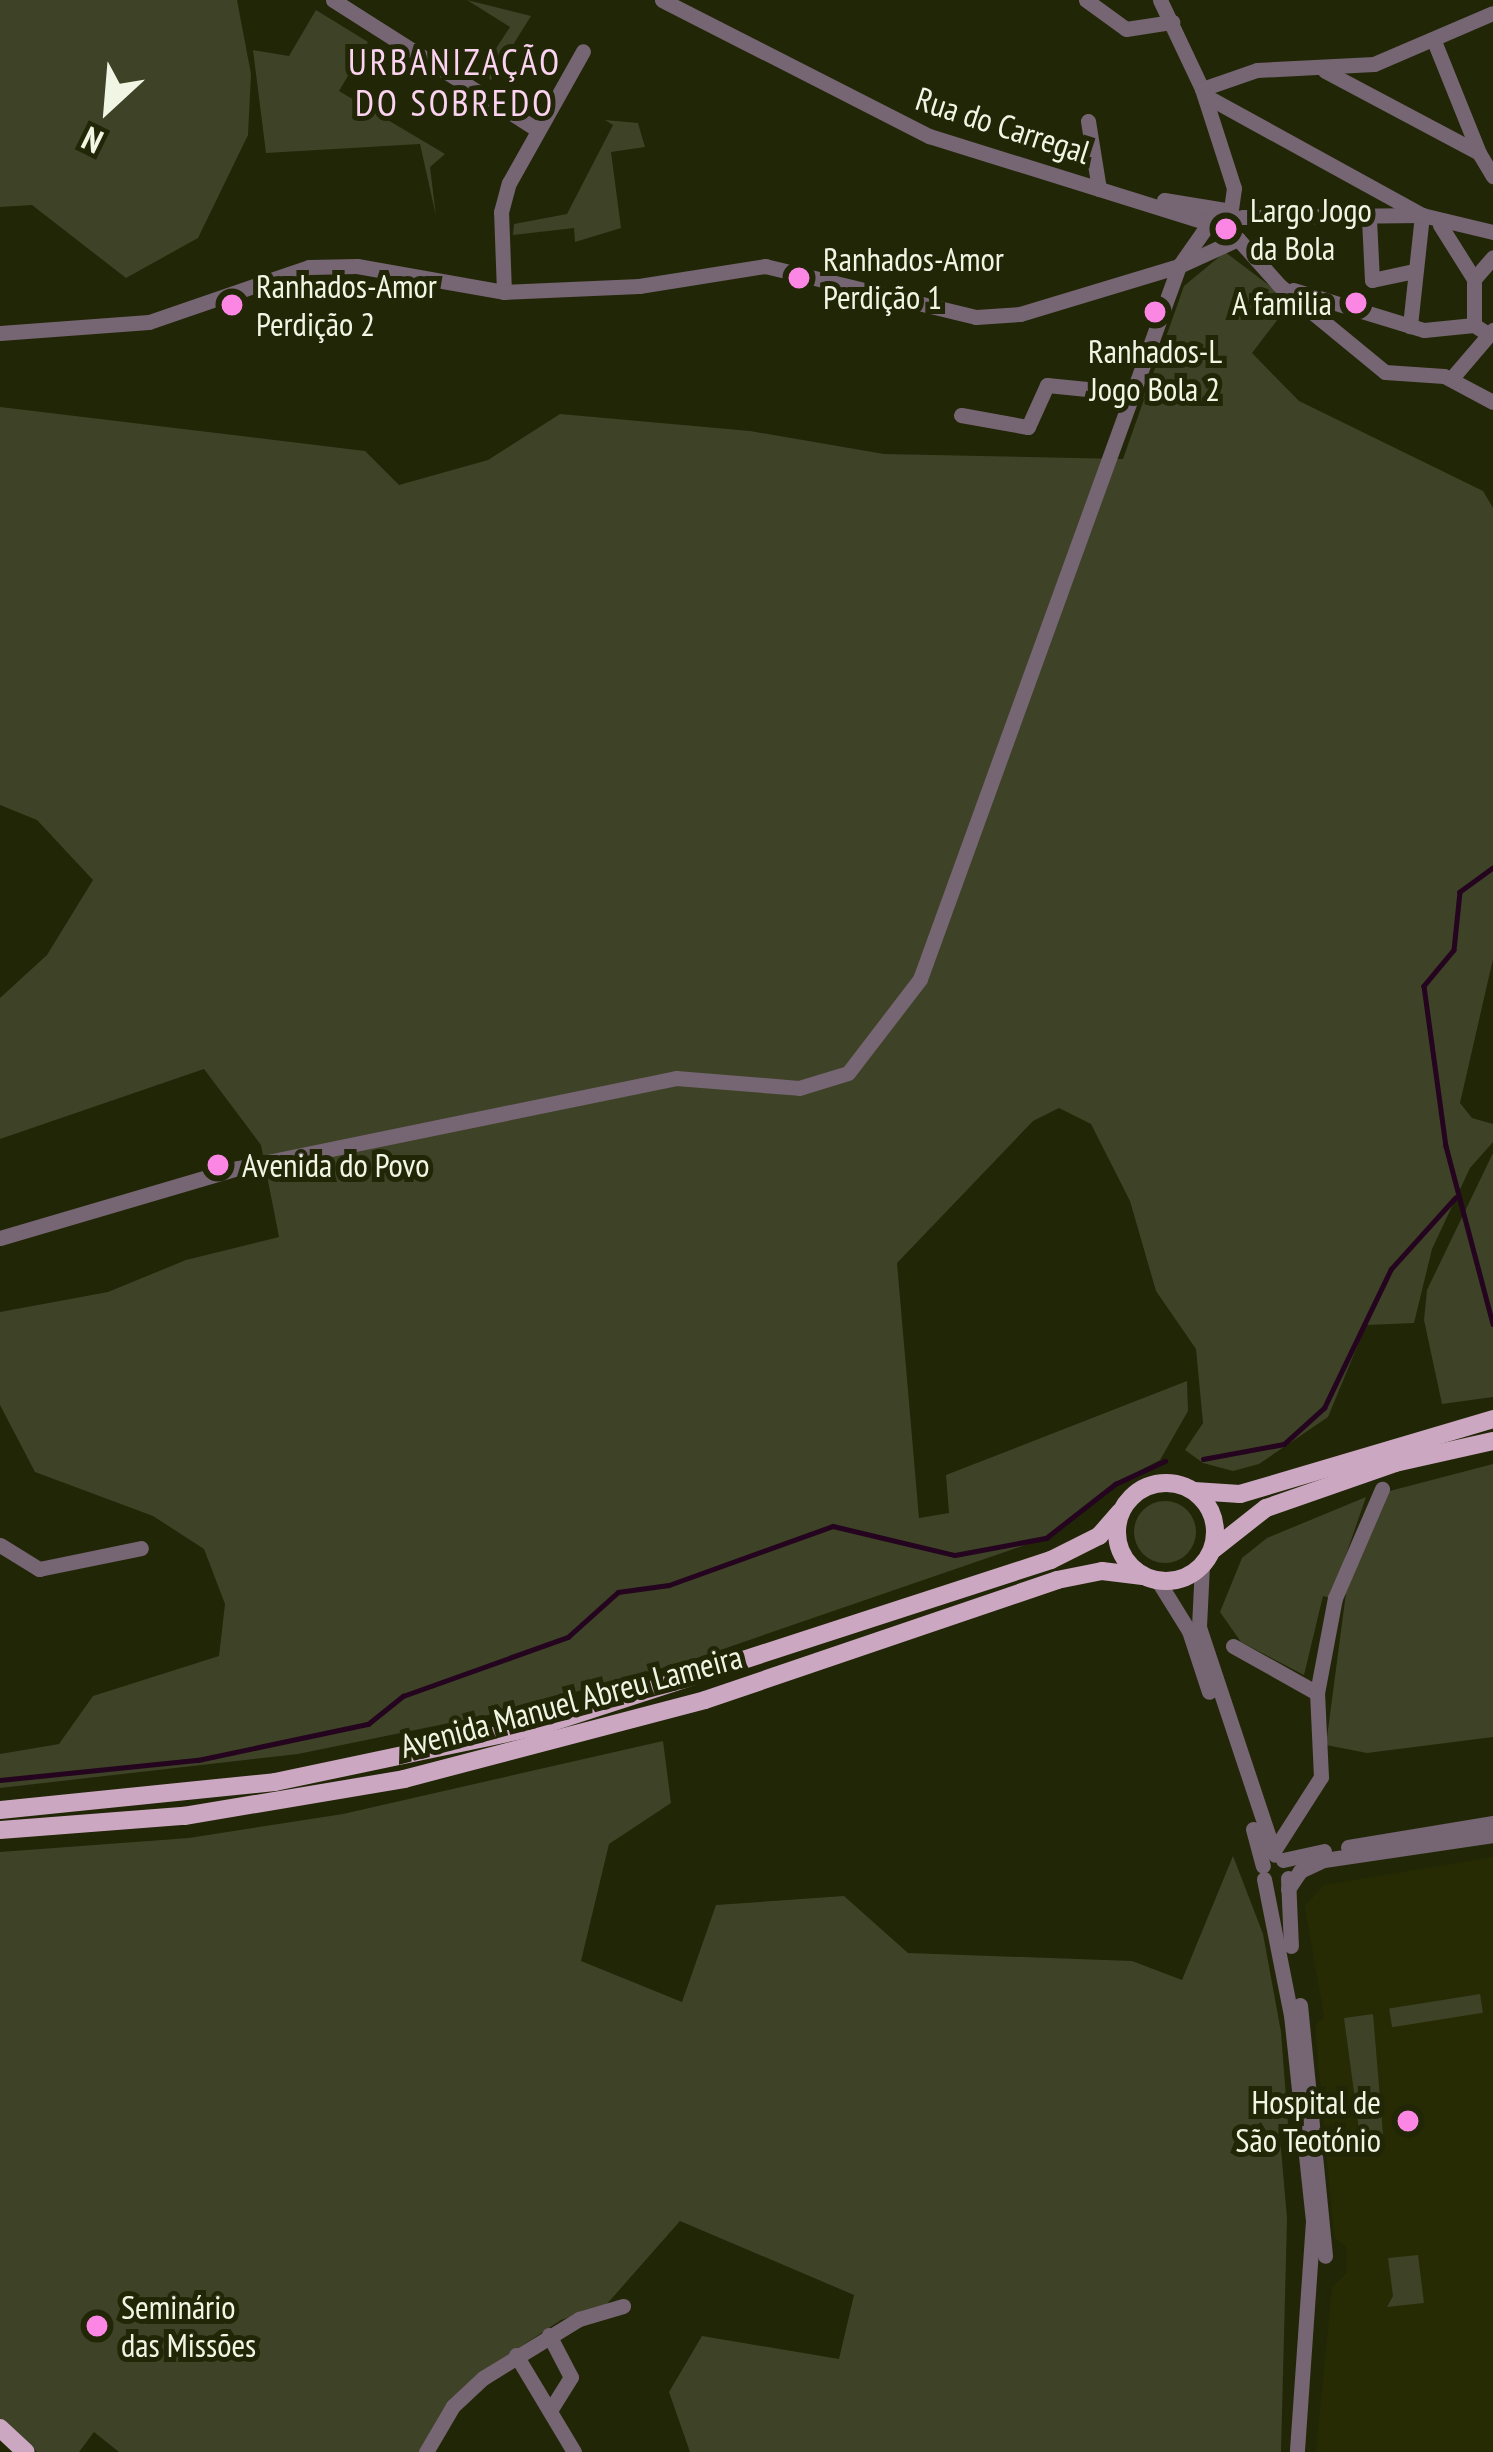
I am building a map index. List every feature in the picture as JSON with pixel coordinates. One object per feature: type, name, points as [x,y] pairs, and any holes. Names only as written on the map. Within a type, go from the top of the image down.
[{"type":"main road","points":[[1493,1419],[1240,1494],[1146,1486],[1120,1512],[1119,1548],[1151,1578],[1207,1559],[1266,1508],[1395,1463],[1493,1441]]},
{"type":"main road","points":[[1193,1490],[1211,1512],[1207,1559]]},
{"type":"main road","name":"Avenida Manuel Abreu Lameira","points":[[0,1810],[275,1781],[537,1727],[1051,1560],[1099,1536],[1120,1512]]},
{"type":"main road","name":"Avenida Manuel Abreu Lameira","points":[[0,1830],[184,1816],[404,1779],[705,1700],[1057,1580],[1102,1570],[1151,1578]]},
{"type":"main road","points":[[0,2428],[26,2452]]},
{"type":"main road","points":[[0,2440],[15,2452]]},
{"type":"street","points":[[333,0],[535,128]]},
{"type":"street","name":"Rua do Carregal","points":[[662,0],[929,136],[1138,199]]},
{"type":"street","points":[[1086,0],[1129,29],[1172,22]]},
{"type":"street","points":[[1160,0],[1203,92],[1234,188],[1231,241]]},
{"type":"street","points":[[1203,92],[1257,70],[1374,64],[1493,13]]},
{"type":"street","points":[[1434,40],[1479,153],[1493,176]]},
{"type":"street","points":[[505,292],[501,212],[535,128],[583,51]]},
{"type":"street","points":[[1324,70],[1479,153]]},
{"type":"street","points":[[1203,92],[1428,217],[1454,237],[1474,279],[1485,330],[1451,379]]},
{"type":"street","points":[[1088,121],[1100,189]]},
{"type":"street","points":[[1138,199],[1233,212],[1428,217],[1491,236]]},
{"type":"street","points":[[1138,199],[1211,224],[1385,372],[1451,379],[1484,388],[1493,402]]},
{"type":"street","points":[[1138,199],[1195,239]]},
{"type":"street","points":[[0,1238],[238,1168],[676,1078],[799,1088],[848,1073],[920,980],[949,914],[1137,394],[1178,266],[1195,239],[1233,212]]},
{"type":"street","points":[[1410,326],[1416,311],[1410,272],[1428,217]]},
{"type":"street","points":[[1369,219],[1372,280],[1410,272]]},
{"type":"street","points":[[0,333],[149,322],[309,267],[357,266],[505,292],[639,286],[765,266],[976,317],[1020,314],[1178,266],[1231,241]]},
{"type":"street","points":[[1474,279],[1493,257]]},
{"type":"street","points":[[1279,285],[1410,326],[1485,330]]},
{"type":"street","points":[[961,416],[1028,427],[1047,385],[1137,394]]},
{"type":"street","points":[[1272,1863],[1321,1778],[1317,1693],[1335,1598],[1382,1489]]},
{"type":"street","points":[[0,1544],[39,1569],[141,1548]]},
{"type":"street","points":[[1207,1559],[1199,1627],[1276,1885],[1287,1885],[1300,1871],[1324,1860],[1493,1835]]},
{"type":"street","points":[[1151,1578],[1189,1630],[1272,1863],[1313,2221],[1297,2452]]},
{"type":"street","points":[[1233,1646],[1317,1693]]},
{"type":"street","points":[[1272,1863],[1493,1823]]},
{"type":"street","points":[[1287,1885],[1324,2234],[1307,2452]]},
{"type":"street","points":[[426,2452],[453,2406],[516,2355],[549,2335],[622,2306]]},
{"type":"street","points":[[549,2335],[571,2377],[550,2410]]},
{"type":"street","points":[[516,2355],[574,2452]]},
{"type":"shaded area","points":[[0,0],[237,0],[251,74],[248,135],[198,238],[126,278],[32,205],[0,207]]},
{"type":"shaded area","points":[[467,0],[531,16],[491,80],[480,73],[510,27]]},
{"type":"shaded area","points":[[316,10],[368,42],[339,91],[445,154],[430,167],[436,216],[420,144],[266,153],[253,50],[289,56]]},
{"type":"shaded area","points":[[605,120],[638,123],[645,147],[611,152],[621,228],[575,242],[574,228],[513,235],[514,224],[567,214],[613,125]]},
{"type":"shaded area","points":[[1225,252],[1291,302],[1252,353],[1299,401],[1483,491],[1493,508],[1493,959],[1460,1103],[1472,1118],[1493,1124],[1493,1142],[1470,1168],[1432,1249],[1414,1323],[1366,1325],[1328,1417],[1259,1464],[1233,1471],[1203,1463],[1185,1450],[1203,1423],[1196,1349],[1156,1291],[1130,1201],[1091,1124],[1059,1108],[1033,1121],[897,1263],[919,1518],[949,1513],[946,1475],[1187,1381],[1188,1411],[1160,1460],[1115,1484],[1046,1538],[691,1660],[503,1712],[298,1754],[0,1788],[0,1754],[59,1744],[93,1696],[219,1656],[225,1604],[204,1549],[153,1516],[35,1472],[0,1405],[0,1312],[108,1292],[186,1260],[279,1237],[261,1145],[204,1069],[0,1139],[0,998],[47,955],[93,880],[37,820],[0,805],[0,407],[365,451],[399,485],[488,460],[560,414],[750,431],[884,454],[1123,459],[1184,286]]},
{"type":"shaded area","points":[[1493,1153],[1493,1397],[1442,1404],[1424,1320],[1427,1290]]},
{"type":"shaded area","points":[[1493,1464],[1493,1737],[1367,1753],[1326,1745],[1346,1593],[1382,1493]]},
{"type":"shaded area","points":[[1366,1497],[1331,1598],[1323,1596],[1304,1675],[1241,1642],[1220,1612],[1242,1558],[1267,1538]]},
{"type":"shaded area","points":[[1165,1501],[1187,1510],[1196,1532],[1187,1554],[1165,1563],[1143,1554],[1134,1532],[1143,1510]]},
{"type":"shaded area","points":[[663,1741],[671,1803],[609,1844],[581,1961],[682,2002],[716,1905],[844,1896],[908,1953],[1132,1961],[1182,1980],[1233,1856],[1263,1934],[1281,2032],[1288,2124],[1279,2126],[1287,2218],[1281,2452],[690,2452],[669,2392],[702,2336],[839,2359],[854,2295],[680,2221],[606,2305],[561,2320],[507,2356],[419,2452],[119,2452],[94,2432],[79,2452],[37,2452],[0,2420],[0,1852],[189,1838],[343,1814]]},
{"type":"shaded area","name":"Hospital de São Teotónio","points":[[1493,1857],[1493,2452],[1316,2452],[1332,2287],[1347,2273],[1346,2247],[1334,2237],[1315,2026],[1324,2017],[1305,1906],[1324,1885]]},
{"type":"shaded area","points":[[1480,1994],[1483,2013],[1392,2027],[1389,2008]]},
{"type":"shaded area","points":[[1373,2014],[1383,2134],[1360,2137],[1344,2018]]},
{"type":"shaded area","points":[[1418,2255],[1424,2303],[1387,2307],[1393,2296],[1388,2258]]},
{"type":"waterway","points":[[1493,868],[1460,892],[1454,950],[1424,986],[1446,1146],[1493,1324]]},
{"type":"waterway","points":[[1203,1459],[1284,1444],[1324,1408],[1391,1269],[1455,1198]]},
{"type":"waterway","points":[[0,1780],[198,1760],[368,1724],[403,1696],[568,1637],[618,1592],[669,1585],[833,1526],[955,1555],[1046,1538],[1115,1484],[1165,1461]]},
{"type":"place","name":"Largo Jogo da Bola","points":[[1226,229]]},
{"type":"place","name":"Ranhados-Amor Perdição 1","points":[[799,278]]},
{"type":"place","name":"A familia","points":[[1356,303]]},
{"type":"place","name":"Ranhados-Amor Perdição 2","points":[[232,305]]},
{"type":"place","name":"Ranhados-L Jogo Bola 2","points":[[1155,312]]},
{"type":"place","name":"Avenida do Povo","points":[[218,1165]]},
{"type":"place","name":"Hospital de São Teotónio","points":[[1408,2121]]},
{"type":"place","name":"Seminário das Missões","points":[[97,2326]]},
{"type":"district","name":"URBANIZAÇÃO DO SOBREDO","points":[[455,82]]}]
